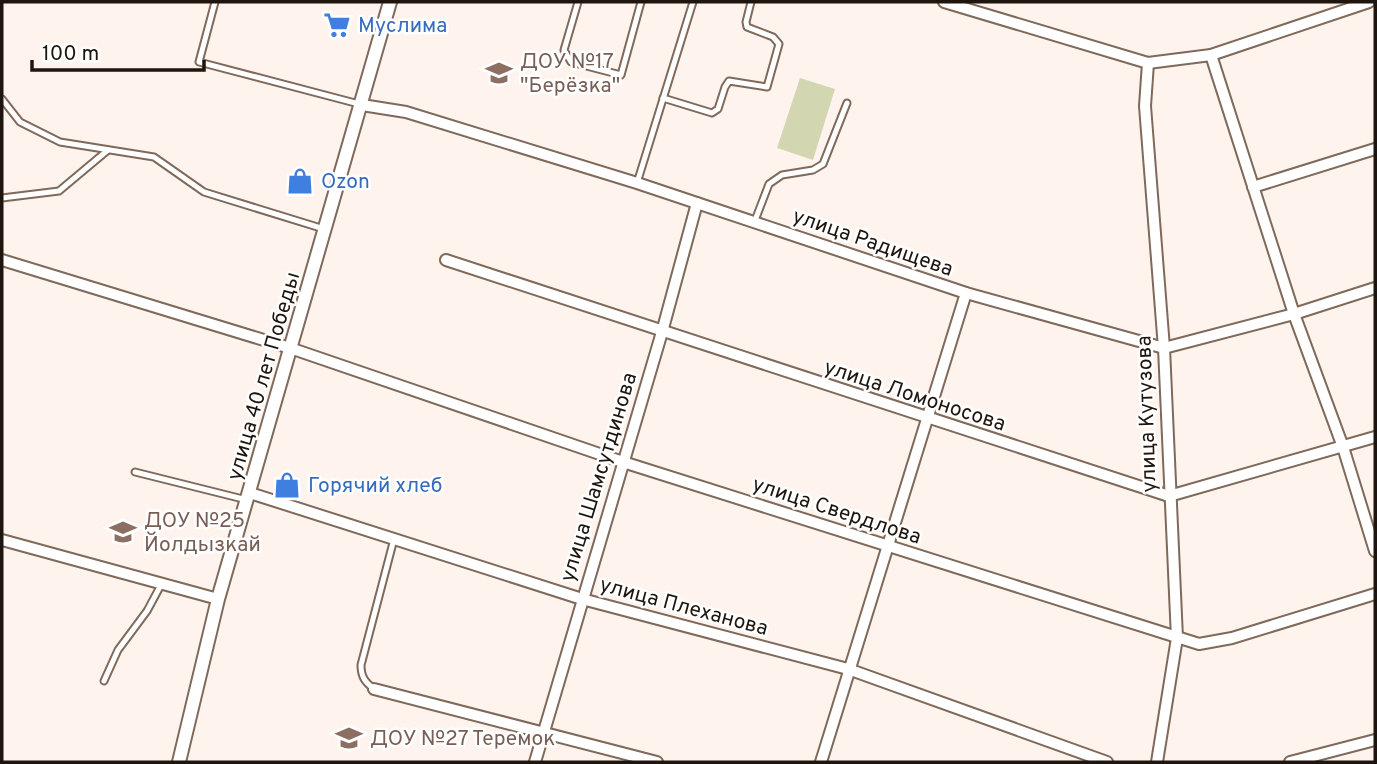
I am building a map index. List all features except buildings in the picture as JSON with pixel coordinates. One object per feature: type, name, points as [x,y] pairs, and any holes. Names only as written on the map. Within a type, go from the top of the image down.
[{"type":"street","name":"улица 40 лет Победы","points":[[178,762],[218,599],[390,2]]},
{"type":"street","points":[[944,2],[1148,63],[1212,55],[1370,2]]},
{"type":"street","points":[[1212,55],[1294,314],[1343,447],[1375,551]]},
{"type":"street","name":"улица Кутузова","points":[[1148,63],[1145,106],[1164,348],[1177,638],[1157,762]]},
{"type":"street","name":"улица Радищева","points":[[362,104],[406,112],[637,183],[966,293],[1164,348]]},
{"type":"street","points":[[1253,187],[1375,149]]},
{"type":"street","name":"улица Шамсутдинова","points":[[535,762],[662,332],[697,203]]},
{"type":"street","name":"улица Свердлова","points":[[2,260],[290,348],[623,462],[1199,644],[1232,638],[1375,594]]},
{"type":"street","name":"улица Ломоносова","points":[[446,260],[1169,496]]},
{"type":"street","points":[[1164,348],[1294,314],[1375,288]]},
{"type":"street","points":[[821,762],[966,293]]},
{"type":"street","points":[[1169,496],[1375,437]]},
{"type":"street","name":"улица Плеханова","points":[[248,496],[582,599],[848,669],[1107,762]]},
{"type":"street","points":[[2,540],[218,599]]},
{"type":"street","points":[[374,689],[657,762]]},
{"type":"street","points":[[1290,762],[1375,740]]},
{"type":"lane","points":[[215,2],[199,62],[362,104]]},
{"type":"lane","points":[[578,2],[564,50],[567,56],[571,62],[621,75],[641,2]]},
{"type":"lane","points":[[637,183],[693,2]]},
{"type":"lane","points":[[663,99],[712,113],[718,110],[729,81],[766,87],[779,44],[773,37],[747,27],[751,2]]},
{"type":"lane","points":[[2,99],[20,122],[60,142],[154,158],[204,192],[324,229]]},
{"type":"lane","points":[[754,223],[769,184],[782,175],[813,170],[823,163],[846,103]]},
{"type":"lane","points":[[2,198],[59,191],[108,150]]},
{"type":"lane","points":[[135,472],[248,496]]},
{"type":"lane","points":[[374,689],[365,682],[361,665],[394,539]]},
{"type":"lane","points":[[104,681],[118,650],[147,611],[162,583]]},
{"type":"green space","points":[[800,78],[835,89],[813,160],[777,148]]},
{"type":"place","name":"Муслима","points":[[337,25]]},
{"type":"place","name":"ДОУ №17 \"Берёзка\"","points":[[499,73]]},
{"type":"place","name":"Ozon","points":[[300,181]]},
{"type":"place","name":"Горячий хлеб","points":[[287,485]]},
{"type":"place","name":"ДОУ №25 Йолдызкай","points":[[123,532]]},
{"type":"place","name":"ДОУ №27 Теремок","points":[[349,738]]}]
